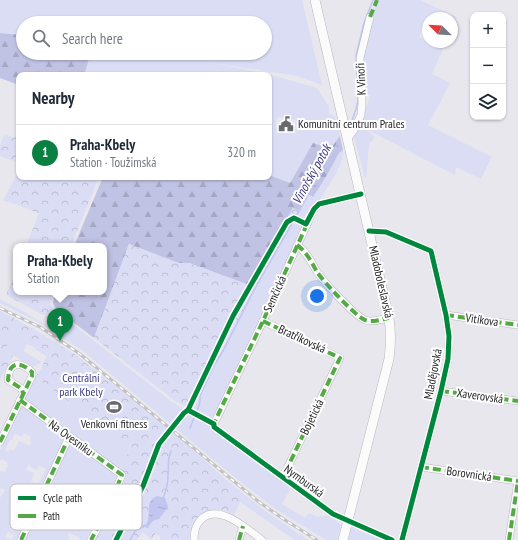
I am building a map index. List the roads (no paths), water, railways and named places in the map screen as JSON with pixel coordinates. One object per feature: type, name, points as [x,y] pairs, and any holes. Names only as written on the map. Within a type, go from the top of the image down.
[{"type":"main road","name":"Mladoboleslavská","points":[[315,0],[389,318],[391,342],[389,359],[343,540]]},
{"type":"street","name":"K Vinoři","points":[[347,138],[354,130],[361,115],[362,103],[360,58],[370,17]]},
{"type":"street","name":"Semčická","points":[[214,424],[316,206],[361,194]]},
{"type":"street","name":"Mladějovská","points":[[369,231],[386,232],[432,251],[449,336],[448,360],[441,391],[402,540]]},
{"type":"street","points":[[297,245],[304,251],[326,284],[348,306],[366,321],[389,318]]},
{"type":"street","name":"Vitíkova","points":[[446,315],[518,325]]},
{"type":"street","name":"Bratříkovská","points":[[263,321],[340,358]]},
{"type":"street","name":"Bojetická","points":[[283,477],[340,358]]},
{"type":"street","name":"Xaverovská","points":[[441,391],[518,402]]},
{"type":"street","points":[[0,442],[23,393]]},
{"type":"street","name":"Na Ovesníku","points":[[20,400],[122,475],[118,484]]},
{"type":"street","name":"Nymburská","points":[[214,424],[214,427],[332,514],[392,540]]},
{"type":"street","points":[[47,484],[69,436]]},
{"type":"street","name":"Borovnická","points":[[421,467],[518,481]]},
{"type":"street","points":[[509,540],[518,481]]},
{"type":"street","points":[[194,540],[197,525],[202,518],[217,514],[229,516],[262,540]]},
{"type":"street","points":[[239,540],[243,526]]},
{"type":"street","points":[[21,540],[26,530]]},
{"type":"street","name":"Na Ovesníku","points":[[91,540],[96,530]]},
{"type":"water","points":[[157,496],[165,498],[168,507],[159,519],[153,521],[147,528],[145,526],[148,518],[149,505],[150,502]]},
{"type":"waterway","name":"Vinořský potok","points":[[350,127],[358,100],[356,56],[364,23],[373,0]]},
{"type":"waterway","name":"Vinořský potok","points":[[190,428],[200,402],[200,396],[214,365],[223,351],[253,292],[339,141]]},
{"type":"waterway","name":"Vinořský potok","points":[[163,498],[167,485],[171,451]]},
{"type":"waterway","name":"Vinořský potok","points":[[142,528],[147,525]]},
{"type":"waterway","name":"Vinořský potok","points":[[130,540],[137,530]]},
{"type":"railway","points":[[0,308],[40,327],[80,354],[259,502],[317,540]]},
{"type":"place","name":"Komunitní centrum Prales","points":[[286,124]]},
{"type":"place","name":"Praha-Kbely","points":[[60,341]]},
{"type":"place","name":"Venkovní fitness","points":[[114,407]]},
{"type":"park label","name":"Centrální park Kbely","points":[[81,385]]}]
